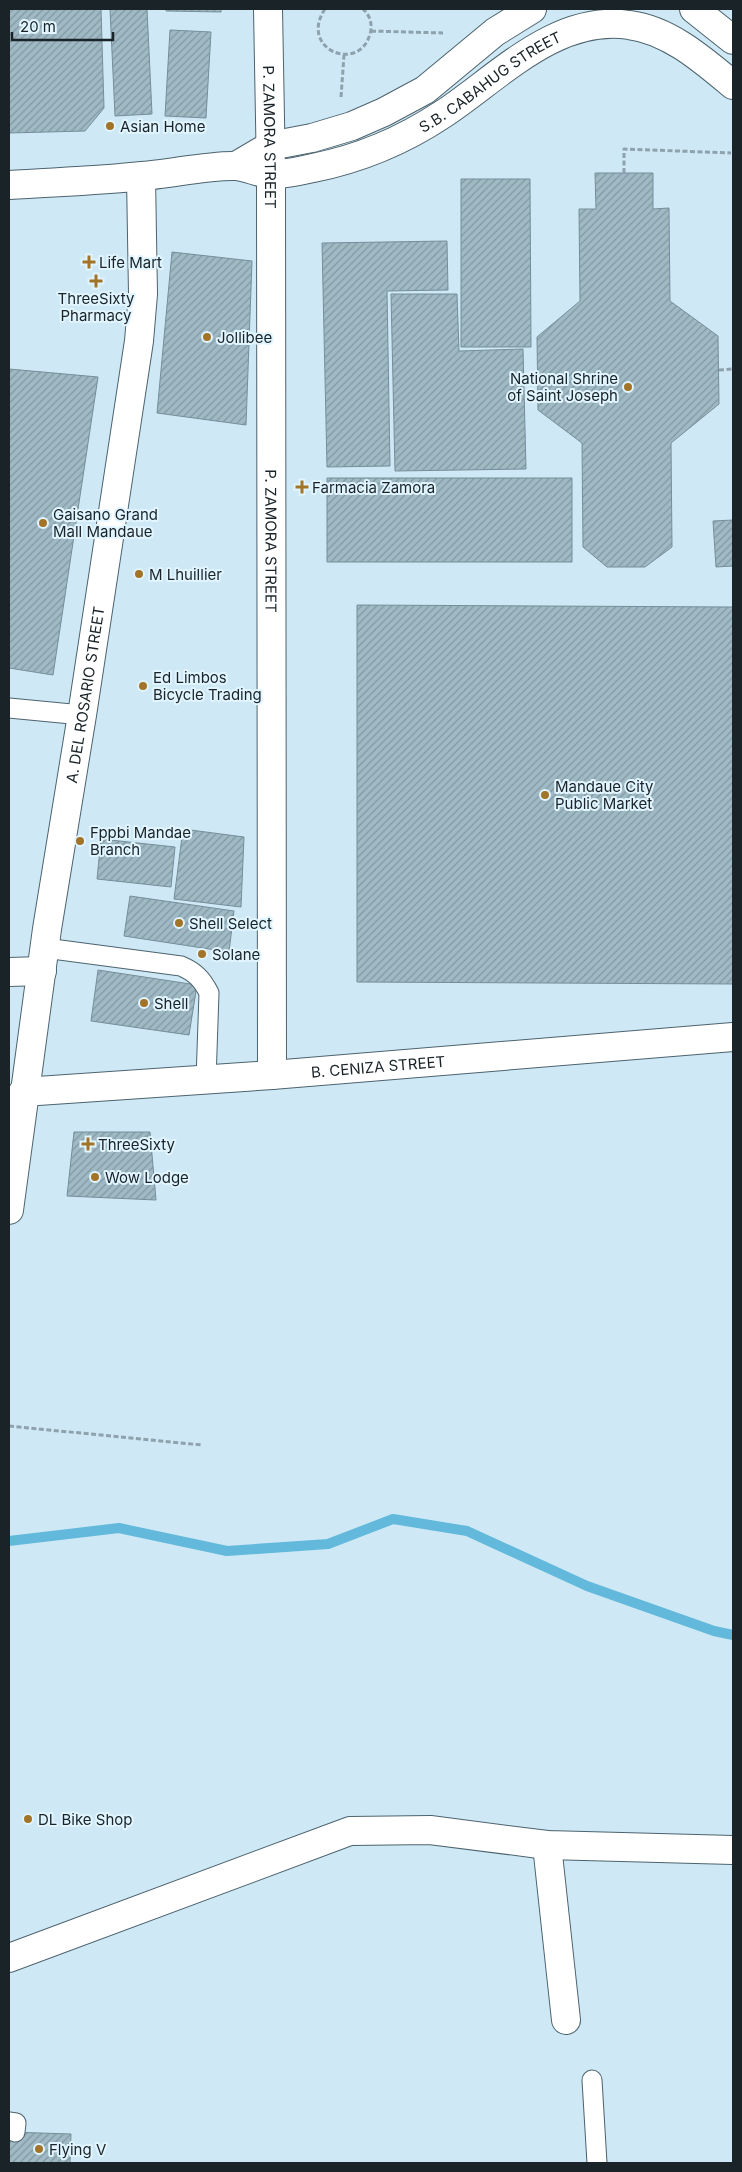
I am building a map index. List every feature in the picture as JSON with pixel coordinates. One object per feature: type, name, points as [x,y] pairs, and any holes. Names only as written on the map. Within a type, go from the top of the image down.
[{"type":"street","name":"P. ZAMORA STREET","points":[[268,9],[272,1075]]},
{"type":"street","points":[[694,9],[733,40]]},
{"type":"street","name":"S.B. CABAHUG STREET","points":[[236,166],[270,146],[312,138],[352,126],[384,112],[425,90],[495,32],[527,12]]},
{"type":"street","points":[[527,12],[537,47]]},
{"type":"street","name":"S.B. CABAHUG STREET","points":[[9,185],[141,177],[236,166],[270,174],[313,168],[361,155],[397,140],[443,115],[537,47],[613,16],[670,39],[708,64],[733,85]]},
{"type":"street","name":"A. DEL ROSARIO STREET","points":[[9,1210],[23,1092],[139,341],[143,294],[141,177]]},
{"type":"street","points":[[9,972],[43,960]]},
{"type":"street","name":"B. CENIZA STREET","points":[[23,1092],[272,1075],[733,1038]]},
{"type":"street","points":[[9,1958],[350,1831],[430,1830],[547,1845],[733,1850]]},
{"type":"street","points":[[547,1845],[566,2020]]},
{"type":"lane","points":[[9,708],[82,715]]},
{"type":"lane","points":[[43,960],[181,966],[194,972],[204,981],[209,993],[206,1080]]},
{"type":"lane","points":[[592,2080],[597,2163]]},
{"type":"path","points":[[325,9],[319,18],[317,28],[320,40],[327,48],[344,55],[353,54],[362,49],[368,41],[372,31],[370,20],[363,9]]},
{"type":"path","points":[[372,31],[451,33]]},
{"type":"path","points":[[341,100],[344,55]]},
{"type":"path","points":[[624,174],[624,149],[731,153]]},
{"type":"path","points":[[719,370],[733,369]]},
{"type":"path","points":[[9,1426],[202,1445]]},
{"type":"building","points":[[9,9],[101,9],[104,108],[85,131],[9,133]]},
{"type":"building","points":[[110,9],[147,9],[152,114],[115,116]]},
{"type":"building","points":[[166,9],[221,9],[221,12],[166,11]]},
{"type":"building","points":[[170,30],[211,32],[206,118],[165,116]]},
{"type":"building","name":"National Shrine of Saint Joseph","points":[[595,173],[653,173],[653,209],[669,208],[670,301],[718,336],[719,404],[671,443],[672,547],[645,567],[607,567],[583,547],[582,443],[538,410],[537,337],[580,301],[579,209],[596,209]]},
{"type":"building","points":[[461,179],[530,179],[531,347],[461,347]]},
{"type":"building","points":[[447,241],[448,290],[387,291],[390,466],[327,467],[322,243]]},
{"type":"building","name":"Jollibee","points":[[172,252],[252,261],[246,425],[157,413]]},
{"type":"building","points":[[391,294],[457,294],[459,351],[523,349],[526,469],[395,471]]},
{"type":"building","name":"Gaisano Grand Mall Mandaue","points":[[9,369],[98,377],[53,675],[9,668]]},
{"type":"building","points":[[327,478],[572,478],[572,562],[327,562]]},
{"type":"building","points":[[733,520],[733,566],[716,567],[713,521]]},
{"type":"building","name":"Mandaue City Public Market","points":[[357,605],[733,607],[733,984],[357,982]]},
{"type":"building","points":[[183,829],[244,837],[241,907],[174,899]]},
{"type":"building","points":[[101,839],[175,847],[171,887],[97,879]]},
{"type":"building","name":"Shell Select","points":[[130,896],[234,911],[229,952],[124,936]]},
{"type":"building","name":"Shell","points":[[98,970],[197,985],[189,1035],[91,1021]]},
{"type":"building","points":[[74,1132],[150,1132],[156,1200],[67,1196]]},
{"type":"building","name":"Flying V","points":[[9,2132],[71,2134],[70,2163],[9,2163]]},
{"type":"waterway","points":[[9,1541],[119,1528],[227,1551],[328,1544],[393,1519],[467,1531],[587,1586],[714,1631],[733,1635]]},
{"type":"place","name":"Asian Home","points":[[110,126]]},
{"type":"place","name":"Life Mart","points":[[89,262]]},
{"type":"place","name":"ThreeSixty Pharmacy","points":[[96,281]]},
{"type":"place","name":"Jollibee","points":[[207,337]]},
{"type":"place","name":"National Shrine of Saint Joseph","points":[[628,387]]},
{"type":"place","name":"Farmacia Zamora","points":[[302,487]]},
{"type":"place","name":"Gaisano Grand Mall Mandaue","points":[[43,523]]},
{"type":"place","name":"M Lhuillier","points":[[139,574]]},
{"type":"place","name":"Ed Limbos Bicycle Trading","points":[[143,686]]},
{"type":"place","name":"Mandaue City Public Market","points":[[545,795]]},
{"type":"place","name":"Fppbi Mandae Branch","points":[[80,841]]},
{"type":"place","name":"Shell Select","points":[[179,923]]},
{"type":"place","name":"Solane","points":[[202,954]]},
{"type":"place","name":"Shell","points":[[144,1003]]},
{"type":"place","name":"ThreeSixty","points":[[88,1144]]},
{"type":"place","name":"Wow Lodge","points":[[95,1177]]},
{"type":"place","name":"DL Bike Shop","points":[[28,1819]]},
{"type":"place","name":"Flying V","points":[[39,2149]]}]
